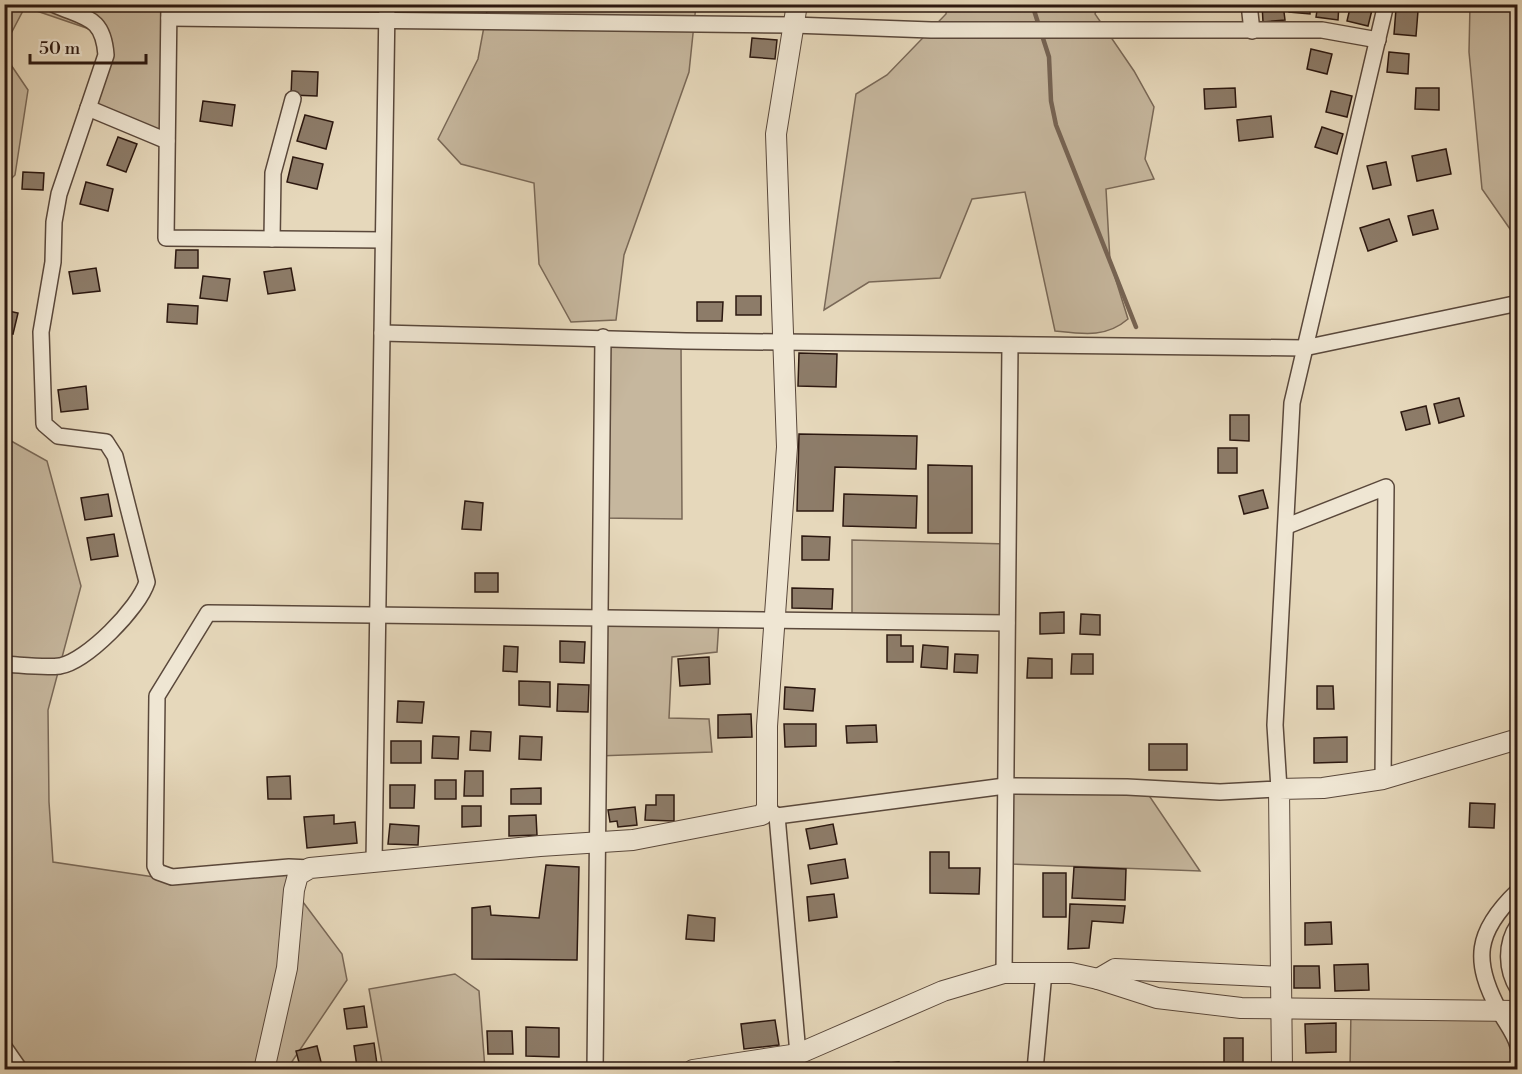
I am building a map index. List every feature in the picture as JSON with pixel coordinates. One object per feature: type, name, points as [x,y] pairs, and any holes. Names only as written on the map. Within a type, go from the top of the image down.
[{"type":"street","points":[[4,664],[60,666],[84,657],[142,597],[147,582],[115,456],[106,442],[58,436],[44,424],[41,332],[53,262],[54,222],[59,194],[106,55],[104,34],[94,22],[53,4]]},
{"type":"street","points":[[796,1062],[772,812],[767,726],[787,447],[776,134],[797,4]]},
{"type":"street","points":[[1249,4],[1252,31]]},
{"type":"street","points":[[1282,1070],[1279,789],[1275,725],[1292,403],[1386,4]]},
{"type":"street","points":[[383,240],[166,238],[169,11],[386,12],[931,30],[1322,30],[1378,39]]},
{"type":"street","points":[[374,862],[386,12]]},
{"type":"street","points":[[272,239],[273,173],[293,99]]},
{"type":"street","points":[[88,108],[167,141]]},
{"type":"street","points":[[382,333],[603,337],[686,341],[1304,348],[1514,304]]},
{"type":"street","points":[[595,1070],[603,337]]},
{"type":"street","points":[[1005,973],[1010,345]]},
{"type":"street","points":[[1287,526],[1386,487],[1383,779]]},
{"type":"street","points":[[1007,623],[774,622],[208,613],[157,696],[155,866],[158,872],[172,877],[289,867],[310,868],[633,840],[772,812],[1005,786],[1127,787],[1220,792],[1323,788],[1383,779],[1518,739]]},
{"type":"street","points":[[264,1070],[286,969],[294,890],[298,875],[310,868]]},
{"type":"street","points":[[1518,891],[1497,911],[1485,932],[1484,978],[1508,1011],[1518,1046]]},
{"type":"street","points":[[1518,925],[1508,958],[1511,979],[1518,989]]},
{"type":"street","points":[[1098,979],[1115,969],[1281,977]]},
{"type":"street","points":[[1035,1070],[1044,972]]},
{"type":"street","points":[[693,1070],[796,1062],[943,991],[1005,973],[1044,972],[1098,979],[1165,999],[1281,1011],[1508,1011]]},
{"type":"street","points":[[4,1047],[20,1070]]},
{"type":"shaded area","points":[[5,5],[169,5],[167,141],[88,108],[104,34],[25,7],[5,45]]},
{"type":"shaded area","points":[[488,5],[696,5],[689,72],[624,255],[616,320],[571,322],[539,264],[534,183],[461,164],[438,139],[478,59]]},
{"type":"shaded area","points":[[947,5],[1098,5],[1095,14],[1134,71],[1154,107],[1145,159],[1154,179],[1106,189],[1110,261],[1128,319],[1120,325],[1094,333],[1055,331],[1025,192],[972,199],[940,278],[869,282],[824,310],[856,94],[887,75],[946,14]]},
{"type":"shaded area","points":[[1470,5],[1517,5],[1517,239],[1482,189],[1469,52]]},
{"type":"shaded area","points":[[5,56],[28,90],[15,175],[5,185]]},
{"type":"shaded area","points":[[603,337],[681,341],[682,519],[601,518]]},
{"type":"shaded area","points":[[4,437],[47,461],[81,586],[48,710],[49,802],[53,862],[161,878],[298,875],[294,890],[342,954],[347,980],[287,1069],[23,1069],[5,1045]]},
{"type":"shaded area","points":[[852,540],[1008,544],[1002,623],[852,621]]},
{"type":"shaded area","points":[[599,619],[719,621],[717,652],[672,657],[669,718],[709,719],[712,752],[597,756]]},
{"type":"shaded area","points":[[1005,794],[1148,794],[1200,871],[1012,864]]},
{"type":"shaded area","points":[[455,974],[479,991],[485,1069],[383,1069],[369,989]]},
{"type":"shaded area","points":[[1351,1011],[1499,1011],[1518,1055],[1517,1070],[1282,1070],[1282,1064],[1350,1066]]},
{"type":"building","points":[[1262,4],[1283,4],[1285,20],[1263,22]]},
{"type":"building","points":[[1288,4],[1310,4],[1310,14],[1289,12]]},
{"type":"building","points":[[1318,4],[1339,4],[1338,20],[1316,17]]},
{"type":"building","points":[[1351,4],[1373,6],[1368,26],[1347,21]]},
{"type":"building","points":[[1396,9],[1418,11],[1416,36],[1394,34]]},
{"type":"building","points":[[752,38],[777,40],[775,59],[750,57]]},
{"type":"building","points":[[1311,49],[1332,54],[1327,74],[1307,69]]},
{"type":"building","points":[[1389,52],[1409,54],[1408,74],[1387,72]]},
{"type":"building","points":[[292,71],[318,72],[317,96],[291,95]]},
{"type":"building","points":[[1235,88],[1236,107],[1205,109],[1204,89]]},
{"type":"building","points":[[1416,88],[1439,88],[1439,110],[1415,109]]},
{"type":"building","points":[[1331,91],[1352,96],[1347,117],[1326,112]]},
{"type":"building","points":[[203,101],[235,105],[232,126],[200,121]]},
{"type":"building","points":[[305,115],[333,122],[326,149],[297,141]]},
{"type":"building","points":[[1271,116],[1273,137],[1239,141],[1237,120]]},
{"type":"building","points":[[1322,127],[1343,134],[1337,154],[1315,147]]},
{"type":"building","points":[[118,137],[137,144],[126,172],[107,165]]},
{"type":"building","points":[[1446,149],[1451,174],[1417,181],[1412,156]]},
{"type":"building","points":[[293,157],[323,164],[317,189],[287,182]]},
{"type":"building","points":[[1386,162],[1391,185],[1373,189],[1367,166]]},
{"type":"building","points":[[23,172],[44,173],[43,190],[22,189]]},
{"type":"building","points":[[86,182],[113,189],[108,211],[80,204]]},
{"type":"building","points":[[1433,210],[1438,229],[1413,235],[1408,216]]},
{"type":"building","points":[[1389,219],[1397,241],[1368,251],[1360,228]]},
{"type":"building","points":[[176,250],[198,250],[198,268],[175,268]]},
{"type":"building","points":[[96,268],[100,291],[73,294],[69,272]]},
{"type":"building","points":[[291,268],[295,290],[268,294],[264,272]]},
{"type":"building","points":[[203,276],[230,279],[227,301],[200,298]]},
{"type":"building","points":[[736,296],[761,296],[761,315],[736,315]]},
{"type":"building","points":[[697,302],[723,302],[722,321],[697,321]]},
{"type":"building","points":[[168,304],[198,306],[197,324],[167,322]]},
{"type":"building","points":[[4,310],[18,313],[13,334],[4,332]]},
{"type":"building","points":[[799,353],[837,354],[836,387],[798,386]]},
{"type":"building","points":[[86,386],[88,409],[61,412],[58,390]]},
{"type":"building","points":[[1459,398],[1464,416],[1439,423],[1434,404]]},
{"type":"building","points":[[1426,406],[1430,424],[1406,430],[1401,412]]},
{"type":"building","points":[[1230,415],[1249,415],[1249,441],[1230,440]]},
{"type":"building","points":[[799,434],[917,436],[916,469],[835,467],[833,511],[797,511]]},
{"type":"building","points":[[1218,448],[1237,448],[1237,473],[1218,473]]},
{"type":"building","points":[[928,465],[972,466],[972,533],[928,533]]},
{"type":"building","points":[[1263,490],[1268,508],[1244,514],[1239,496]]},
{"type":"building","points":[[108,494],[112,516],[85,520],[81,498]]},
{"type":"building","points":[[844,494],[917,496],[916,528],[843,526]]},
{"type":"building","points":[[465,501],[483,503],[481,530],[462,529]]},
{"type":"building","points":[[114,534],[118,556],[91,560],[87,538]]},
{"type":"building","points":[[802,536],[830,537],[829,560],[802,560]]},
{"type":"building","points":[[475,573],[498,573],[498,592],[475,592]]},
{"type":"building","points":[[792,588],[833,589],[832,609],[792,608]]},
{"type":"building","points":[[1064,612],[1064,633],[1040,634],[1040,613]]},
{"type":"building","points":[[1081,614],[1100,615],[1100,635],[1080,634]]},
{"type":"building","points":[[887,635],[901,635],[901,646],[913,646],[913,662],[887,662]]},
{"type":"building","points":[[560,641],[585,642],[584,663],[560,662]]},
{"type":"building","points":[[923,645],[948,647],[947,669],[921,667]]},
{"type":"building","points":[[504,646],[518,647],[517,672],[503,671]]},
{"type":"building","points":[[955,654],[978,655],[977,673],[954,672]]},
{"type":"building","points":[[1072,654],[1093,654],[1093,674],[1071,674]]},
{"type":"building","points":[[709,657],[710,684],[680,686],[678,659]]},
{"type":"building","points":[[1028,658],[1052,659],[1052,678],[1027,678]]},
{"type":"building","points":[[519,681],[550,682],[550,707],[519,705]]},
{"type":"building","points":[[558,684],[589,685],[588,712],[557,711]]},
{"type":"building","points":[[1317,686],[1333,686],[1334,709],[1317,709]]},
{"type":"building","points":[[785,687],[815,689],[813,711],[784,709]]},
{"type":"building","points":[[398,701],[424,702],[422,723],[397,722]]},
{"type":"building","points":[[751,714],[752,737],[718,738],[718,715]]},
{"type":"building","points":[[784,724],[816,724],[816,746],[785,747]]},
{"type":"building","points":[[876,725],[877,742],[847,743],[846,726]]},
{"type":"building","points":[[471,731],[491,732],[490,751],[470,750]]},
{"type":"building","points":[[433,736],[459,737],[458,759],[432,758]]},
{"type":"building","points":[[520,736],[542,737],[541,760],[519,759]]},
{"type":"building","points":[[1347,737],[1347,762],[1314,763],[1314,738]]},
{"type":"building","points":[[391,741],[421,741],[421,763],[391,763]]},
{"type":"building","points":[[1149,744],[1187,744],[1187,770],[1149,770]]},
{"type":"building","points":[[465,771],[483,771],[483,796],[464,796]]},
{"type":"building","points":[[290,776],[291,799],[268,799],[267,777]]},
{"type":"building","points":[[435,780],[456,780],[456,799],[435,799]]},
{"type":"building","points":[[390,785],[415,785],[414,808],[390,808]]},
{"type":"building","points":[[541,788],[541,804],[511,804],[511,789]]},
{"type":"building","points":[[656,795],[674,795],[674,821],[645,820],[646,805],[656,805]]},
{"type":"building","points":[[1470,803],[1495,804],[1494,828],[1469,827]]},
{"type":"building","points":[[462,806],[481,806],[481,826],[462,827]]},
{"type":"building","points":[[635,807],[637,825],[618,827],[617,821],[610,822],[608,810]]},
{"type":"building","points":[[334,815],[334,824],[355,822],[357,843],[307,848],[304,817]]},
{"type":"building","points":[[536,815],[537,835],[509,836],[509,816]]},
{"type":"building","points":[[390,824],[419,826],[418,845],[388,844]]},
{"type":"building","points":[[833,824],[837,844],[810,849],[806,829]]},
{"type":"building","points":[[930,852],[949,852],[949,868],[980,868],[979,894],[930,893]]},
{"type":"building","points":[[845,859],[848,878],[811,884],[808,865]]},
{"type":"building","points":[[546,865],[579,867],[577,960],[472,959],[472,908],[490,906],[491,915],[539,918]]},
{"type":"building","points":[[1074,867],[1126,869],[1125,900],[1072,898]]},
{"type":"building","points":[[1043,873],[1066,873],[1066,917],[1043,917]]},
{"type":"building","points":[[834,894],[837,917],[809,921],[807,897]]},
{"type":"building","points":[[1070,904],[1125,906],[1123,923],[1092,921],[1089,948],[1068,949]]},
{"type":"building","points":[[688,915],[715,918],[714,941],[686,939]]},
{"type":"building","points":[[1331,922],[1332,944],[1305,945],[1305,923]]},
{"type":"building","points":[[1368,964],[1369,990],[1335,991],[1334,965]]},
{"type":"building","points":[[1294,966],[1319,966],[1320,988],[1294,988]]},
{"type":"building","points":[[364,1006],[367,1027],[347,1029],[344,1009]]},
{"type":"building","points":[[775,1020],[779,1045],[744,1049],[741,1024]]},
{"type":"building","points":[[1336,1023],[1336,1052],[1306,1053],[1305,1024]]},
{"type":"building","points":[[526,1027],[559,1028],[559,1057],[526,1056]]},
{"type":"building","points":[[487,1031],[512,1031],[513,1054],[488,1054]]},
{"type":"building","points":[[1224,1038],[1243,1038],[1243,1067],[1224,1067]]},
{"type":"building","points":[[374,1043],[377,1064],[357,1067],[354,1046]]},
{"type":"building","points":[[317,1046],[322,1066],[301,1070],[296,1051]]},
{"type":"building","points":[[899,1062],[901,1070],[856,1070],[856,1066]]},
{"type":"waterway","points":[[1032,4],[1049,57],[1051,101],[1056,125],[1136,327]]}]
